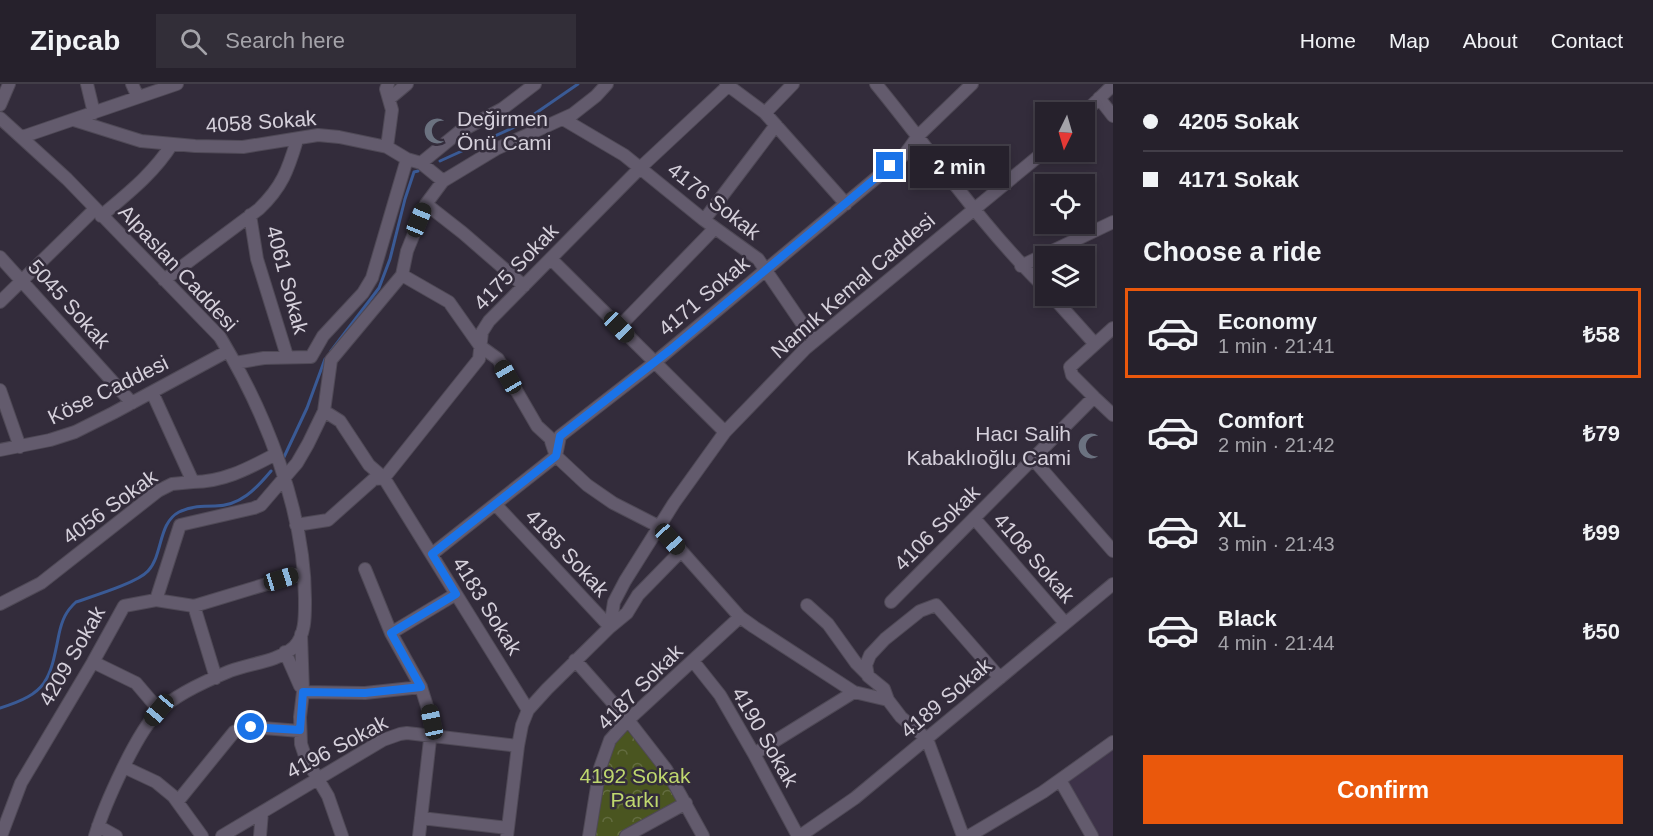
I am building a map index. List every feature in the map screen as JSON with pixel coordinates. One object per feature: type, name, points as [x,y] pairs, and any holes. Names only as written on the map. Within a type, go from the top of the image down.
[{"type":"street","points":[[0,105],[9,84]]},
{"type":"street","points":[[87,84],[94,113]]},
{"type":"street","points":[[132,84],[138,98]]},
{"type":"street","points":[[22,137],[177,84]]},
{"type":"street","points":[[387,147],[392,110],[388,84]]},
{"type":"street","points":[[389,99],[407,84]]},
{"type":"street","points":[[421,163],[459,132],[502,109],[535,84]]},
{"type":"street","points":[[303,573],[194,606],[156,600],[180,525],[254,508],[261,504],[303,453],[324,411],[331,360],[402,275],[407,251],[426,204],[443,181],[496,149],[563,119],[581,108],[607,84]]},
{"type":"street","points":[[765,113],[793,84]]},
{"type":"street","points":[[876,84],[1021,266],[1035,279]]},
{"type":"street","name":"4171 Sokak","points":[[432,554],[556,456],[560,436],[654,363],[905,154],[918,135],[972,84]]},
{"type":"street","points":[[728,85],[765,113],[846,204]]},
{"type":"street","name":"4175 Sokak","points":[[296,525],[328,520],[374,479],[384,478],[478,359],[482,332],[489,321],[640,168],[728,85]]},
{"type":"street","points":[[1095,103],[1113,86]]},
{"type":"street","points":[[1100,98],[1113,116]]},
{"type":"street","name":"Alpaslan Caddesi","points":[[0,118],[67,179],[220,337],[235,363],[276,454],[296,525],[305,606],[301,634],[303,692],[300,730],[303,752],[336,812],[342,836]]},
{"type":"street","name":"4176 Sokak","points":[[563,119],[624,154],[704,220],[758,259],[814,341]]},
{"type":"street","name":"4058 Sokak","points":[[74,120],[134,139],[172,144],[226,147],[262,145],[318,135],[339,137],[387,147],[407,159],[421,163],[443,181]]},
{"type":"street","points":[[704,220],[776,125]]},
{"type":"street","points":[[164,280],[272,196],[284,180],[297,140]]},
{"type":"street","points":[[0,302],[98,212],[128,194],[163,159],[172,144]]},
{"type":"street","points":[[235,363],[287,356],[311,357],[323,336],[367,286],[380,256],[407,159]]},
{"type":"street","name":"Namık Kemal Caddesi","points":[[610,627],[614,602],[674,503],[725,432],[814,341],[1035,159]]},
{"type":"street","points":[[426,204],[524,286]]},
{"type":"street","name":"4061 Sokak","points":[[250,215],[257,259],[287,356]]},
{"type":"street","points":[[1021,266],[1113,222]]},
{"type":"street","points":[[619,327],[715,228]]},
{"type":"street","name":"5045 Sokak","points":[[0,257],[132,403]]},
{"type":"street","points":[[550,259],[725,432]]},
{"type":"street","points":[[402,275],[449,302],[480,346],[498,359],[537,426],[550,438],[556,456],[587,484],[613,503],[660,527],[740,617],[854,692],[888,700]]},
{"type":"street","points":[[1061,306],[1095,344]]},
{"type":"street","points":[[1113,328],[1073,364],[1070,371],[1113,415]]},
{"type":"street","name":"Köse Caddesi","points":[[0,450],[75,432],[228,351]]},
{"type":"street","points":[[0,390],[20,447]]},
{"type":"street","name":"4056 Sokak","points":[[0,604],[41,583],[158,491],[172,484],[193,482],[152,392]]},
{"type":"street","name":"4106 Sokak","points":[[891,602],[1094,397]]},
{"type":"street","name":"4183 Sokak","points":[[324,411],[340,421],[369,465],[384,478],[528,710]]},
{"type":"street","points":[[193,482],[210,482],[243,472],[276,454]]},
{"type":"street","points":[[1032,459],[1113,551]]},
{"type":"street","name":"4185 Sokak","points":[[496,505],[610,627]]},
{"type":"street","name":"4108 Sokak","points":[[974,518],[1065,623]]},
{"type":"street","points":[[422,818],[507,832],[518,746],[528,710],[575,660],[627,614],[638,596],[681,551]]},
{"type":"street","points":[[365,569],[391,633],[421,687],[432,722],[419,836]]},
{"type":"street","name":"4189 Sokak","points":[[799,836],[855,798],[1113,584]]},
{"type":"street","points":[[391,633],[456,594]]},
{"type":"street","name":"4209 Sokak","points":[[2,836],[21,783],[124,606],[156,600]]},
{"type":"street","points":[[807,605],[828,624],[856,663],[884,689],[888,700],[901,717],[927,739],[963,836]]},
{"type":"street","points":[[868,676],[866,665],[870,655],[885,639],[920,611],[936,605],[1000,678]]},
{"type":"street","points":[[194,606],[216,678]]},
{"type":"street","name":"4187 Sokak","points":[[589,836],[604,753],[610,740],[628,720],[740,617]]},
{"type":"street","points":[[116,836],[97,831],[124,767],[146,727],[159,710],[187,692],[216,678],[285,652],[296,644],[301,634]]},
{"type":"street","points":[[285,652],[303,692],[365,693],[421,687]]},
{"type":"street","points":[[575,660],[628,720],[666,769],[704,836]]},
{"type":"street","name":"4190 Sokak","points":[[693,661],[720,695],[799,836]]},
{"type":"street","points":[[93,662],[136,683],[159,710]]},
{"type":"street","points":[[754,754],[854,692]]},
{"type":"street","points":[[178,801],[230,736],[239,729],[251,727],[300,730]]},
{"type":"street","name":"4196 Sokak","points":[[222,836],[392,736],[407,733],[518,746]]},
{"type":"street","points":[[969,836],[1060,780],[1113,742]]},
{"type":"street","points":[[124,767],[156,782],[178,801],[202,836]]},
{"type":"street","points":[[1060,780],[1092,836]]},
{"type":"street","points":[[626,836],[686,803]]},
{"type":"street","points":[[260,836],[262,812]]},
{"type":"shaded area","points":[[1113,741],[1113,836],[1092,836],[1060,780]]},
{"type":"green space","name":"4192 Sokak Parkı","points":[[626,729],[662,770],[677,801],[618,836],[594,836],[611,746]]},
{"type":"waterway","points":[[440,161],[517,126],[578,84]]},
{"type":"waterway","points":[[331,351],[379,288],[390,259],[405,199],[414,172],[418,171]]},
{"type":"waterway","points":[[284,457],[307,408],[325,359]]},
{"type":"waterway","points":[[0,708],[28,697],[44,683],[53,663],[63,620],[76,602],[125,584],[148,571],[172,517],[188,509],[224,505],[240,500],[271,471]]},
{"type":"place","name":"Değirmen Önü Cami","points":[[437,131]]},
{"type":"place","name":"Hacı Salih Kabaklıoğlu Cami","points":[[1091,446]]},
{"type":"route","points":[[251,727],[300,730],[303,692],[365,693],[421,687],[391,633],[456,594],[432,554],[556,456],[560,436],[670,350],[890,166]]}]
